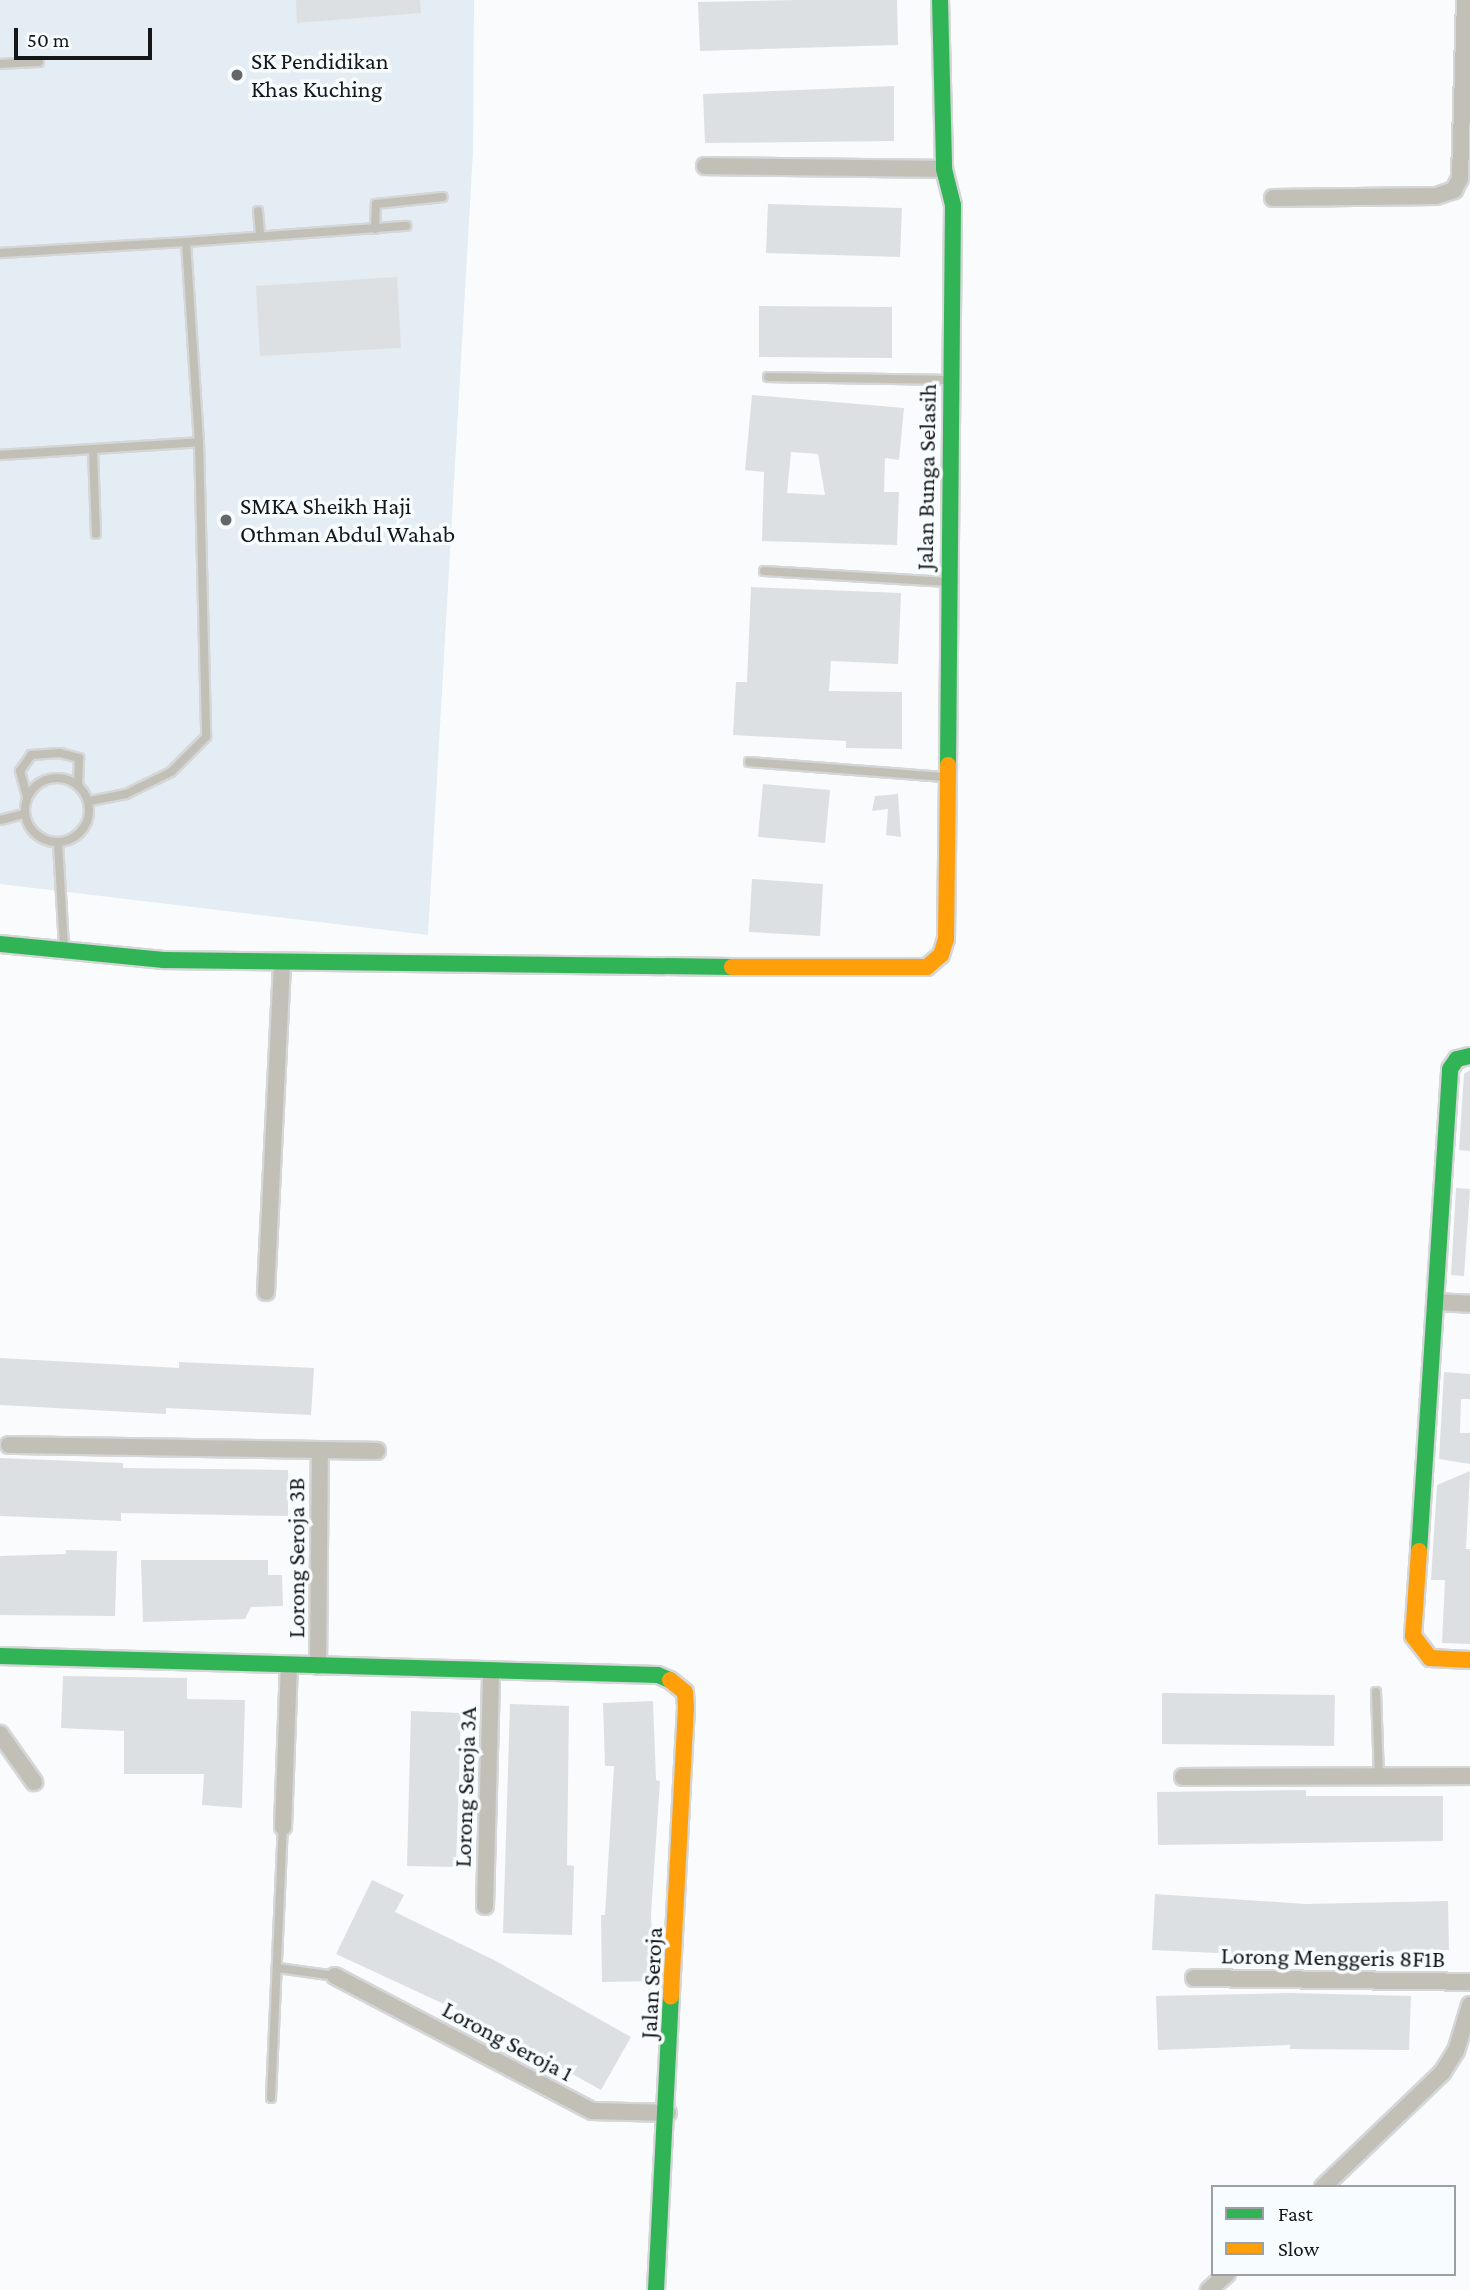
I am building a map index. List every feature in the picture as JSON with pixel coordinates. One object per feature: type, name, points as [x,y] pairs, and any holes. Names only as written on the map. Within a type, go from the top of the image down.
[{"type":"street","name":"Jalan Bunga Selasih","points":[[282,964],[927,967],[941,955],[946,939],[953,205],[944,169],[940,0]]},
{"type":"street","points":[[1273,198],[1436,196],[1454,191],[1460,178],[1465,0]]},
{"type":"street","points":[[705,166],[944,169]]},
{"type":"street","points":[[0,944],[65,953],[282,964],[266,1292]]},
{"type":"street","points":[[1470,1056],[1457,1059],[1450,1069],[1413,1636],[1430,1658],[1470,1660]]},
{"type":"street","points":[[1435,1302],[1470,1304]]},
{"type":"street","points":[[9,1445],[377,1451]]},
{"type":"street","name":"Lorong Seroja 3B","points":[[318,1666],[320,1450]]},
{"type":"street","points":[[0,1656],[491,1670]]},
{"type":"street","points":[[283,1827],[289,1665]]},
{"type":"street","name":"Jalan Seroja","points":[[491,1670],[658,1675],[676,1682],[685,1692],[668,2113],[656,2290]]},
{"type":"street","name":"Lorong Seroja 3A","points":[[485,1906],[491,1670]]},
{"type":"street","points":[[0,1734],[34,1782]]},
{"type":"street","points":[[1183,1777],[1470,1776]]},
{"type":"street","name":"Lorong Seroja 1","points":[[335,1976],[592,2111],[668,2113]]},
{"type":"street","name":"Lorong Menggeris 8F1B","points":[[1194,1978],[1470,1982]]},
{"type":"street","points":[[1325,2185],[1442,2073],[1456,2051],[1470,2005]]},
{"type":"street","points":[[1209,2290],[1225,2276]]},
{"type":"lane","points":[[0,64],[39,62]]},
{"type":"lane","points":[[375,229],[376,204],[443,197]]},
{"type":"lane","points":[[258,211],[260,235]]},
{"type":"lane","points":[[0,253],[406,226]]},
{"type":"lane","points":[[89,801],[126,794],[171,772],[206,737],[199,442],[186,242]]},
{"type":"lane","points":[[768,377],[950,380]]},
{"type":"lane","points":[[0,455],[199,442]]},
{"type":"lane","points":[[93,449],[96,534]]},
{"type":"lane","points":[[764,571],[948,582]]},
{"type":"lane","points":[[60,753],[79,758],[78,784],[89,801],[84,829],[73,839],[58,843],[43,840],[30,829],[24,814],[27,797],[20,771],[31,755],[60,753]]},
{"type":"lane","points":[[749,762],[946,777]]},
{"type":"lane","points":[[27,797],[40,782],[59,777],[78,784]]},
{"type":"lane","points":[[0,820],[24,814]]},
{"type":"lane","points":[[58,843],[65,953]]},
{"type":"lane","points":[[1377,1692],[1379,1776]]},
{"type":"lane","points":[[271,2098],[283,1827]]},
{"type":"lane","points":[[278,1968],[335,1976]]},
{"type":"shaded area","name":"SMKA Sheikh Haji Othman Abdul Wahab","points":[[0,0],[474,0],[473,151],[428,935],[0,884]]},
{"type":"building","points":[[296,0],[420,0],[421,13],[297,23]]},
{"type":"building","points":[[897,0],[898,45],[700,51],[698,2]]},
{"type":"building","points":[[894,86],[894,141],[705,143],[703,94]]},
{"type":"building","points":[[768,204],[902,208],[900,257],[766,253]]},
{"type":"building","points":[[397,277],[401,348],[260,356],[256,286]]},
{"type":"building","points":[[759,306],[892,307],[892,358],[759,357]]},
{"type":"building","points":[[752,395],[904,408],[899,460],[885,458],[884,492],[899,492],[897,545],[762,541],[764,472],[745,470]],"holes":[[[791,452],[818,454],[825,495],[787,493]]]},
{"type":"building","points":[[751,587],[901,593],[898,664],[831,661],[829,691],[902,692],[902,749],[846,748],[846,741],[733,735],[736,682],[747,682]]},
{"type":"building","points":[[763,784],[830,790],[825,843],[758,837]]},
{"type":"building","points":[[898,794],[901,837],[886,835],[888,809],[872,811],[875,796]]},
{"type":"building","points":[[752,879],[823,884],[820,936],[749,932]]},
{"type":"building","points":[[1470,1070],[1470,1151],[1459,1150],[1464,1074]]},
{"type":"building","points":[[1456,1188],[1470,1189],[1464,1276],[1451,1275]]},
{"type":"building","points":[[0,1358],[179,1368],[179,1362],[314,1368],[311,1415],[166,1408],[166,1414],[0,1405]]},
{"type":"building","points":[[1444,1372],[1470,1374],[1470,1399],[1461,1399],[1460,1433],[1470,1433],[1470,1464],[1439,1459]]},
{"type":"building","points":[[0,1458],[123,1463],[123,1468],[288,1470],[288,1516],[121,1513],[121,1521],[0,1516]]},
{"type":"building","points":[[1470,1471],[1466,1549],[1470,1549],[1470,1644],[1442,1643],[1445,1580],[1431,1580],[1437,1485]]},
{"type":"building","points":[[66,1550],[117,1551],[115,1616],[0,1615],[0,1556],[66,1554]]},
{"type":"building","points":[[141,1560],[268,1560],[268,1575],[282,1575],[283,1606],[251,1607],[245,1619],[143,1622]]},
{"type":"building","points":[[63,1676],[187,1678],[187,1699],[245,1700],[242,1808],[202,1805],[204,1774],[124,1774],[124,1731],[61,1728]]},
{"type":"building","points":[[1162,1693],[1335,1695],[1334,1746],[1162,1744]]},
{"type":"building","points":[[653,1701],[656,1780],[660,1781],[651,1914],[654,1981],[602,1982],[601,1915],[605,1915],[614,1766],[605,1766],[603,1703]]},
{"type":"building","points":[[510,1704],[569,1706],[567,1865],[574,1866],[572,1935],[503,1933]]},
{"type":"building","points":[[411,1711],[461,1713],[456,1867],[407,1866]]},
{"type":"building","points":[[1306,1790],[1306,1796],[1443,1796],[1443,1841],[1158,1845],[1157,1792]]},
{"type":"building","points":[[372,1880],[404,1895],[395,1912],[496,1961],[631,2037],[601,2090],[459,2011],[336,1954]]},
{"type":"building","points":[[1155,1894],[1306,1904],[1448,1901],[1449,1950],[1303,1954],[1303,1957],[1152,1950]]},
{"type":"building","points":[[1290,1993],[1411,1996],[1409,2050],[1290,2049],[1290,2045],[1158,2050],[1156,1996]]},
{"type":"traffic: fast","points":[[940,0],[944,169],[953,205],[948,765]]},
{"type":"traffic: fast","points":[[0,944],[163,960],[732,967]]},
{"type":"traffic: fast","points":[[1419,1551],[1450,1069],[1457,1059],[1470,1056]]},
{"type":"traffic: fast","points":[[0,1656],[658,1675],[670,1680]]},
{"type":"traffic: fast","points":[[656,2290],[671,1997]]},
{"type":"traffic: slow","points":[[732,967],[927,967],[941,955],[946,939],[948,765]]},
{"type":"traffic: slow","points":[[1419,1551],[1413,1636],[1430,1658],[1470,1660]]},
{"type":"traffic: slow","points":[[670,1680],[685,1692],[686,1707],[671,1997]]},
{"type":"place","name":"SK Pendidikan Khas Kuching","points":[[237,75]]},
{"type":"place","name":"SMKA Sheikh Haji Othman Abdul Wahab","points":[[226,520]]}]
